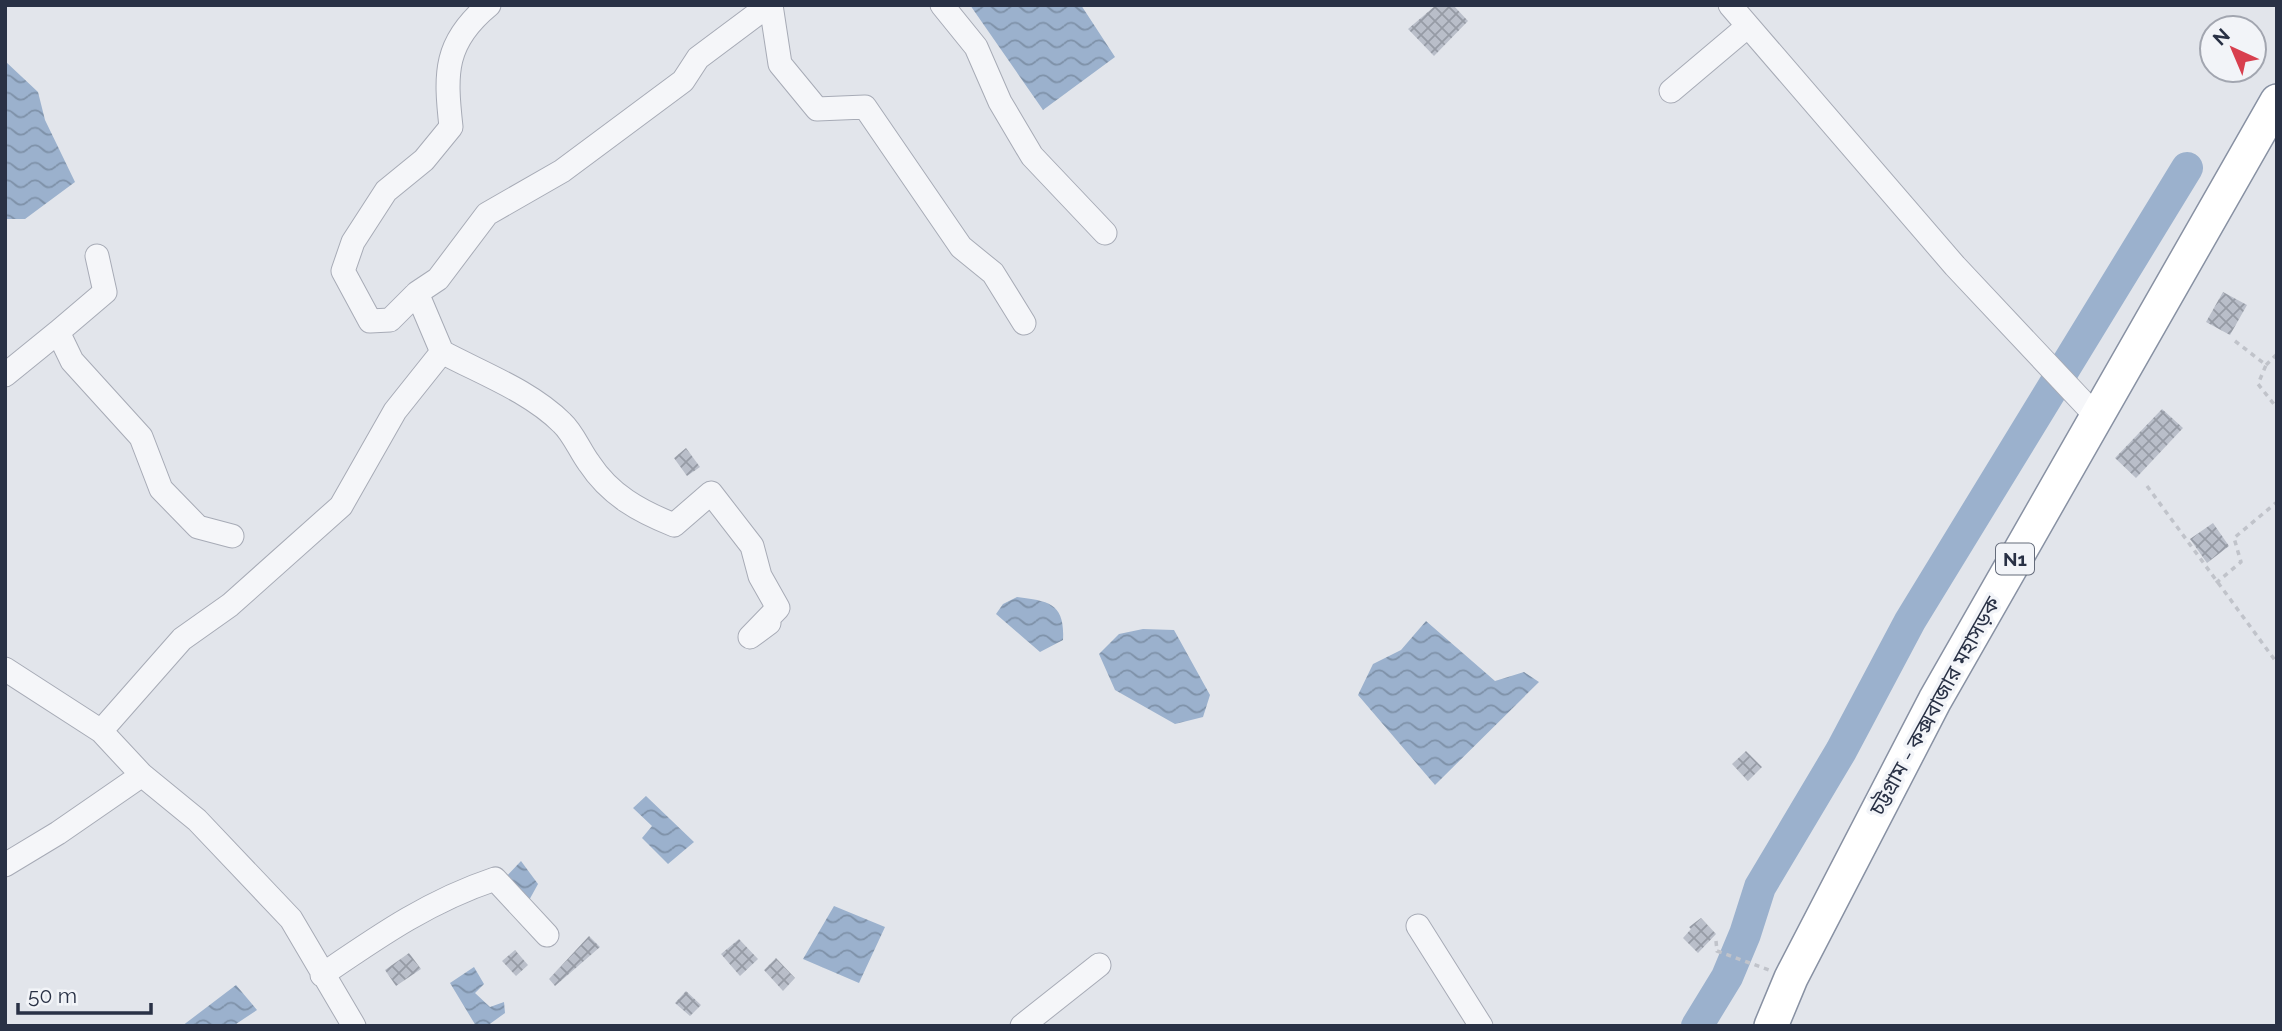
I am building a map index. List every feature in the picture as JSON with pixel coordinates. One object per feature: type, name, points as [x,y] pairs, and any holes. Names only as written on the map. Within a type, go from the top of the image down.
[{"type":"highway","name":"চট্টগ্রাম - কক্সবাজার মহাসড়ক","points":[[1771,1026],[1790,978],[1935,700],[2277,101]]},
{"type":"street","points":[[489,5],[472,20],[453,46],[447,89],[451,127],[424,160],[386,191],[353,242],[343,271],[370,321],[390,320],[417,293],[438,279],[487,214],[573,163],[683,81],[698,58],[770,5],[780,64],[817,109],[865,107],[961,247],[993,273],[1024,323]]},
{"type":"street","points":[[942,5],[976,47],[1000,102],[1032,156],[1105,233]]},
{"type":"street","points":[[1730,5],[1955,266],[2096,417]]},
{"type":"street","points":[[1671,91],[1748,26]]},
{"type":"street","points":[[5,375],[105,292],[97,256]]},
{"type":"street","points":[[417,293],[442,352],[528,397],[564,423],[590,465],[613,494],[647,514],[674,525],[711,493],[752,546],[760,576],[778,607],[750,637],[769,622]]},
{"type":"street","points":[[58,332],[72,361],[141,437],[161,489],[198,527],[232,536]]},
{"type":"street","points":[[101,731],[182,639],[230,605],[341,506],[395,411],[442,352]]},
{"type":"street","points":[[5,669],[101,731],[142,775],[197,820],[291,919],[354,1026]]},
{"type":"street","points":[[5,865],[58,833],[142,775]]},
{"type":"street","points":[[322,975],[401,921],[453,893],[495,879],[547,935]]},
{"type":"street","points":[[1418,926],[1481,1026]]},
{"type":"street","points":[[1022,1026],[1099,965]]},
{"type":"path","points":[[2235,341],[2266,365]]},
{"type":"path","points":[[2277,355],[2266,365],[2258,384],[2277,408]]},
{"type":"path","points":[[2147,486],[2277,663]]},
{"type":"path","points":[[2217,583],[2241,562],[2234,538],[2277,502]]},
{"type":"path","points":[[1716,941],[1717,951],[1790,978]]},
{"type":"water","points":[[970,5],[1081,5],[1115,57],[1043,110]]},
{"type":"water","points":[[5,61],[38,92],[45,120],[75,182],[25,219],[5,219]]},
{"type":"water","points":[[1017,597],[1038,600],[1053,607],[1061,619],[1063,640],[1040,652],[996,614],[1003,604]]},
{"type":"water","points":[[1426,621],[1495,681],[1524,672],[1539,682],[1435,785],[1358,695],[1373,664],[1401,650]]},
{"type":"water","points":[[1143,629],[1174,630],[1210,695],[1203,717],[1175,724],[1115,690],[1099,654],[1119,634]]},
{"type":"water","points":[[646,796],[694,842],[668,864],[642,838],[652,826],[633,808]]},
{"type":"water","points":[[521,861],[538,884],[527,904],[505,878]]},
{"type":"water","points":[[834,906],[885,927],[859,983],[803,959]]},
{"type":"water","points":[[474,967],[484,984],[475,993],[490,1007],[504,1002],[505,1013],[487,1026],[476,1026],[450,983]]},
{"type":"water","points":[[236,985],[257,1010],[233,1026],[182,1026]]},
{"type":"building","points":[[1436,5],[1453,5],[1468,21],[1434,56],[1408,29]]},
{"type":"building","points":[[2223,292],[2247,305],[2230,335],[2206,322]]},
{"type":"building","points":[[2162,409],[2183,428],[2136,478],[2115,458]]},
{"type":"building","points":[[686,448],[700,467],[687,476],[674,458]]},
{"type":"building","points":[[2213,523],[2229,546],[2207,563],[2190,539]]},
{"type":"building","points":[[1746,751],[1762,767],[1748,781],[1732,764]]},
{"type":"building","points":[[1701,918],[1716,934],[1698,953],[1683,938],[1691,929],[1689,927]]},
{"type":"building","points":[[589,936],[600,947],[555,986],[549,979]]},
{"type":"building","points":[[739,939],[758,959],[740,976],[721,954]]},
{"type":"building","points":[[515,950],[528,965],[516,976],[502,961]]},
{"type":"building","points":[[409,953],[421,969],[396,986],[385,970]]},
{"type":"building","points":[[776,958],[795,978],[783,991],[764,970]]},
{"type":"building","points":[[686,991],[701,1005],[690,1016],[675,1003]]},
{"type":"waterway","points":[[1697,1026],[1727,977],[1760,887],[1841,751],[1910,621],[2187,168]]}]
